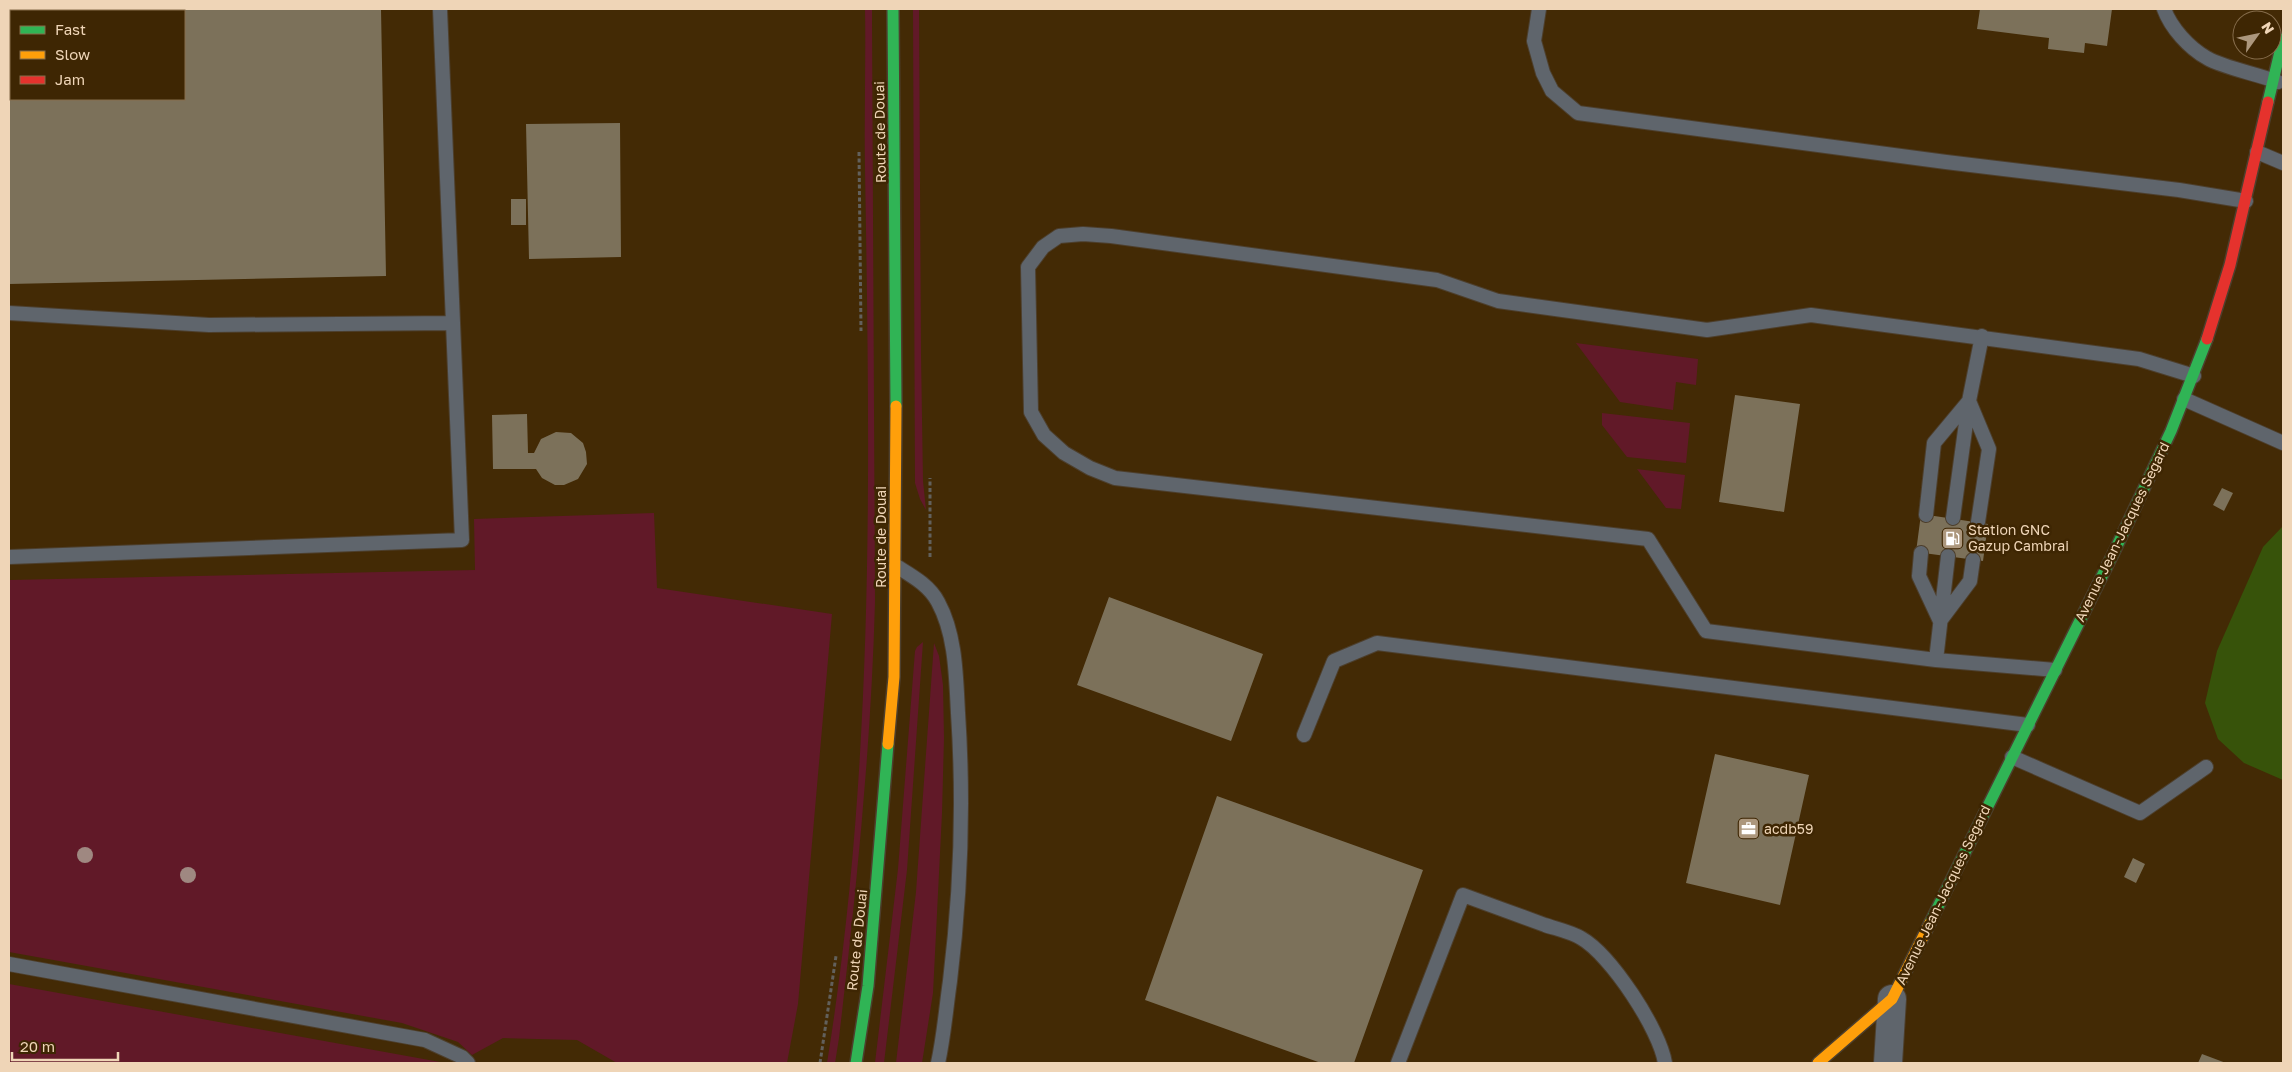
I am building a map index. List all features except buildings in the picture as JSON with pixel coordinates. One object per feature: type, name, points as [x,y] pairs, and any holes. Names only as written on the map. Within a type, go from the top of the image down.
[{"type":"street","name":"Route de Douai","points":[[856,1063],[868,986],[891,735],[896,621],[893,9]]},
{"type":"street","name":"Avenue Jean-Jacques Segard","points":[[1818,1063],[1892,999],[2116,548],[2194,376],[2211,329],[2246,201],[2257,152],[2278,82],[2283,39]]},
{"type":"street","name":"Avenue Jean-Jacques Segard","points":[[1888,1063],[1892,999]]},
{"type":"street","points":[[1822,1063],[1830,1063]]},
{"type":"lane","points":[[9,558],[462,540],[440,9]]},
{"type":"lane","points":[[1539,9],[1534,41],[1543,73],[1552,91],[1578,113],[1946,162],[2179,190],[2246,201]]},
{"type":"lane","points":[[2164,9],[2168,20],[2184,40],[2207,58],[2278,82]]},
{"type":"lane","points":[[2257,152],[2283,163]]},
{"type":"lane","points":[[2055,670],[1936,660],[1706,631],[1648,539],[1115,478],[1090,468],[1064,453],[1044,435],[1031,412],[1028,267],[1043,247],[1059,236],[1083,234],[1110,236],[1436,280],[1498,302],[1707,330],[1811,315],[1982,336],[2139,359],[2194,376]]},
{"type":"lane","points":[[9,313],[209,325],[453,323]]},
{"type":"lane","points":[[1953,518],[1969,401],[1982,336]]},
{"type":"lane","points":[[2184,398],[2283,443]]},
{"type":"lane","points":[[1926,515],[1934,443],[1969,401]]},
{"type":"lane","points":[[1969,401],[1989,449],[1978,522]]},
{"type":"lane","points":[[1921,553],[1919,576],[1940,621]]},
{"type":"lane","points":[[1936,660],[1948,556]]},
{"type":"lane","points":[[1940,621],[1970,581],[1973,560]]},
{"type":"lane","points":[[896,566],[930,589],[938,602],[945,618],[952,645],[957,690],[962,782],[961,844],[956,931],[940,1057],[950,1063]]},
{"type":"lane","points":[[1304,735],[1334,661],[1377,643],[2028,725]]},
{"type":"lane","points":[[2012,757],[2140,814],[2206,767]]},
{"type":"lane","points":[[1398,1063],[1463,895],[1581,938],[1602,955],[1640,1007],[1663,1052],[1665,1063]]},
{"type":"lane","points":[[9,964],[425,1040],[462,1058],[468,1063]]},
{"type":"path","points":[[859,142],[861,340]]},
{"type":"path","points":[[820,1063],[836,950]]},
{"type":"shaded area","points":[[9,9],[2283,9],[2283,1063],[9,1063]]},
{"type":"shaded area","points":[[865,9],[872,9],[875,602],[870,712],[862,821],[851,929],[835,1063],[827,1063],[843,952],[854,840],[866,617],[868,392]]},
{"type":"shaded area","points":[[913,9],[919,9],[921,354],[923,481],[926,510],[915,483]]},
{"type":"shaded area","points":[[1576,343],[1698,359],[1696,385],[1676,382],[1673,410],[1620,402]]},
{"type":"shaded area","points":[[1602,413],[1690,423],[1686,463],[1627,457],[1602,425]]},
{"type":"shaded area","points":[[1637,469],[1685,475],[1681,509],[1666,508]]},
{"type":"shaded area","points":[[654,513],[657,588],[832,614],[798,1004],[787,1063],[617,1063],[577,1040],[503,1038],[472,1055],[458,1042],[402,1023],[9,952],[9,580],[475,570],[474,519]]},
{"type":"shaded area","points":[[2283,526],[2283,780],[2244,763],[2218,739],[2205,703],[2217,651],[2263,547]]},
{"type":"shaded area","points":[[923,642],[907,870],[884,1063],[875,1063],[898,869],[915,651]]},
{"type":"shaded area","points":[[934,643],[939,656],[943,685],[944,738],[933,993],[922,1063],[896,1063],[916,892]]},
{"type":"shaded area","points":[[9,984],[440,1062],[442,1063],[9,1063]]},
{"type":"traffic: fast","points":[[893,9],[896,406]]},
{"type":"traffic: fast","points":[[2268,102],[2283,39]]},
{"type":"traffic: fast","points":[[1930,923],[2116,548],[2171,431],[2207,339]]},
{"type":"traffic: fast","points":[[856,1063],[868,986],[888,744]]},
{"type":"traffic: slow","points":[[888,744],[894,677],[896,406]]},
{"type":"traffic: slow","points":[[1818,1063],[1892,999],[1930,923]]},
{"type":"traffic: jam","points":[[2207,339],[2230,265],[2268,102]]},
{"type":"place","name":"Station GNC Gazup Cambrai","points":[[1952,538]]},
{"type":"place","name":"acdb59","points":[[1748,829]]}]
